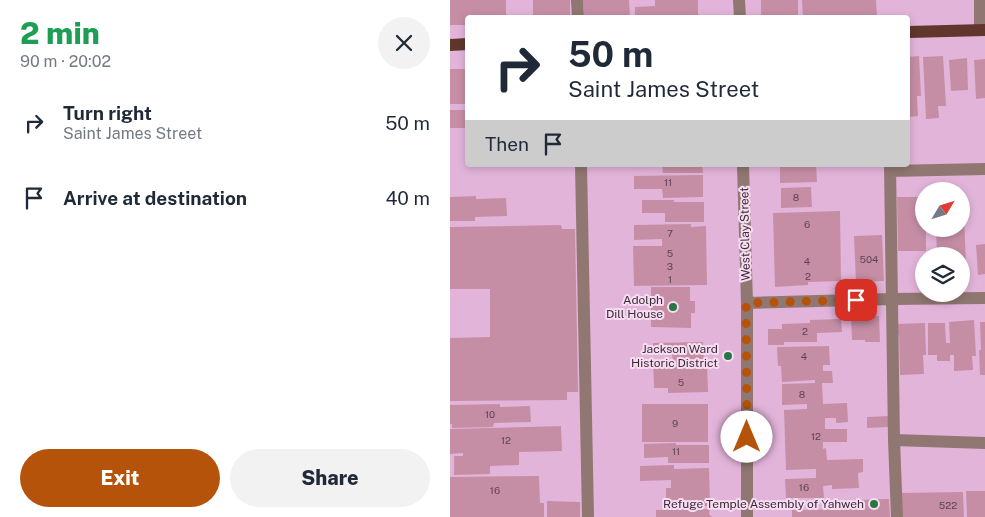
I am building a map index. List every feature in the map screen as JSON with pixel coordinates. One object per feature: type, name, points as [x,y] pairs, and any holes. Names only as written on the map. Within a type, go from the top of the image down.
[{"type":"main road","points":[[910,32],[982,30]]},
{"type":"main road","points":[[450,44],[465,44]]},
{"type":"street","points":[[577,0],[578,15]]},
{"type":"street","points":[[739,0],[740,15]]},
{"type":"street","points":[[980,0],[982,30]]},
{"type":"street","points":[[581,167],[588,517]]},
{"type":"street","name":"West Clay Street","points":[[743,167],[747,517]]},
{"type":"street","points":[[897,517],[890,168],[985,170]]},
{"type":"street","points":[[746,303],[892,298],[985,298]]},
{"type":"street","points":[[894,440],[985,443]]},
{"type":"building","points":[[450,0],[506,0],[506,15],[465,15],[465,25],[450,25]]},
{"type":"building","points":[[533,0],[570,0],[570,15],[533,15]]},
{"type":"building","points":[[583,0],[629,0],[630,15],[584,15]]},
{"type":"building","points":[[655,0],[698,0],[698,15],[635,15],[635,7],[655,6]]},
{"type":"building","points":[[761,0],[798,0],[798,15],[761,15]]},
{"type":"building","points":[[802,0],[876,0],[877,15],[803,15]]},
{"type":"building","points":[[919,56],[921,96],[917,96],[918,116],[910,117],[910,57]]},
{"type":"building","points":[[943,56],[946,106],[938,106],[939,118],[926,119],[923,57]]},
{"type":"building","points":[[967,58],[968,90],[951,91],[949,60]]},
{"type":"building","points":[[985,59],[985,98],[976,99],[974,60]]},
{"type":"building","points":[[450,69],[465,69],[465,104],[450,104]]},
{"type":"building","points":[[450,110],[465,110],[465,128],[450,128]]},
{"type":"building","points":[[662,167],[702,167],[703,173],[663,173]]},
{"type":"building","points":[[780,167],[816,167],[817,182],[780,183]]},
{"type":"building","points":[[703,175],[703,197],[663,198],[662,189],[634,189],[634,176]]},
{"type":"building","points":[[811,187],[812,207],[781,208],[781,188]]},
{"type":"building","points":[[476,196],[476,199],[506,198],[507,216],[475,217],[475,221],[450,221],[450,197]]},
{"type":"building","points":[[897,197],[915,197],[915,238],[926,238],[926,247],[915,247],[915,251],[898,251]]},
{"type":"building","points":[[642,200],[704,202],[704,222],[665,222],[665,213],[642,213]]},
{"type":"building","points":[[840,211],[841,281],[808,282],[808,285],[775,287],[773,213]]},
{"type":"building","points":[[691,224],[691,227],[706,226],[707,285],[634,286],[633,246],[662,246],[662,239],[634,240],[634,225]]},
{"type":"building","points":[[561,225],[562,229],[575,229],[578,392],[567,392],[567,400],[450,401],[450,338],[490,337],[490,289],[450,289],[450,227]]},
{"type":"building","points":[[882,235],[884,281],[856,282],[854,236]]},
{"type":"building","points":[[936,238],[965,238],[965,247],[937,247]]},
{"type":"building","points":[[985,244],[985,274],[978,275],[976,245]]},
{"type":"building","name":"Adolph Dill House","points":[[651,287],[690,287],[690,301],[695,301],[695,313],[691,313],[691,328],[651,327]]},
{"type":"building","points":[[879,316],[880,342],[852,340],[851,317]]},
{"type":"building","points":[[841,319],[842,332],[817,333],[817,342],[784,342],[784,345],[768,345],[768,329],[782,329],[782,324],[810,323],[810,320]]},
{"type":"building","points":[[974,320],[976,356],[972,356],[973,370],[954,371],[954,355],[950,355],[950,361],[937,361],[937,355],[928,355],[928,323],[945,323],[946,343],[950,343],[949,322]]},
{"type":"building","points":[[980,322],[985,322],[985,375],[980,375]]},
{"type":"building","points":[[925,323],[926,355],[923,355],[924,374],[900,375],[897,324]]},
{"type":"building","points":[[703,342],[704,361],[707,360],[708,392],[668,393],[668,388],[654,388],[653,361],[673,361],[672,354],[653,354],[653,343]]},
{"type":"building","points":[[829,346],[830,365],[823,365],[823,371],[832,371],[833,383],[822,383],[823,404],[847,403],[848,422],[836,423],[836,418],[825,418],[825,429],[847,429],[847,442],[823,442],[823,449],[826,448],[827,460],[863,459],[863,472],[858,473],[859,488],[832,489],[832,485],[823,486],[824,498],[786,498],[785,479],[816,478],[816,469],[786,470],[784,410],[807,409],[807,404],[782,405],[782,384],[815,383],[815,380],[782,382],[781,366],[778,366],[777,347]]},
{"type":"building","points":[[500,404],[500,407],[530,406],[531,422],[494,423],[493,427],[452,428],[452,424],[450,424],[450,405]]},
{"type":"building","points":[[642,404],[708,404],[708,442],[642,442]]},
{"type":"building","points":[[888,416],[888,427],[867,428],[867,417]]},
{"type":"building","points":[[561,426],[562,451],[519,452],[519,465],[490,466],[490,474],[454,475],[454,456],[463,456],[463,453],[450,454],[450,429]]},
{"type":"building","points":[[676,443],[676,445],[709,445],[709,463],[668,463],[668,457],[644,458],[644,444]]},
{"type":"building","points":[[674,465],[674,469],[709,468],[710,506],[666,507],[666,488],[671,488],[671,480],[640,481],[640,466]]},
{"type":"building","points":[[539,476],[540,503],[544,503],[544,517],[450,517],[450,477]]},
{"type":"building","points":[[966,491],[985,491],[985,517],[967,517]]},
{"type":"building","points":[[963,492],[964,517],[901,517],[900,493]]},
{"type":"building","name":"Refuge Temple Assembly of Yahweh","points":[[889,499],[890,517],[792,517],[792,510],[858,509],[858,500]]},
{"type":"building","points":[[547,501],[580,502],[580,517],[547,517]]},
{"type":"building","points":[[710,509],[709,514],[712,517],[656,517],[656,510]]},
{"type":"place","name":"Adolph Dill House","points":[[673,307]]},
{"type":"place","name":"Jackson Ward Historic District","points":[[728,356]]},
{"type":"place","name":"Refuge Temple Assembly of Yahweh","points":[[874,504]]},
{"type":"route","points":[[747,437],[746,303],[856,300]]}]
